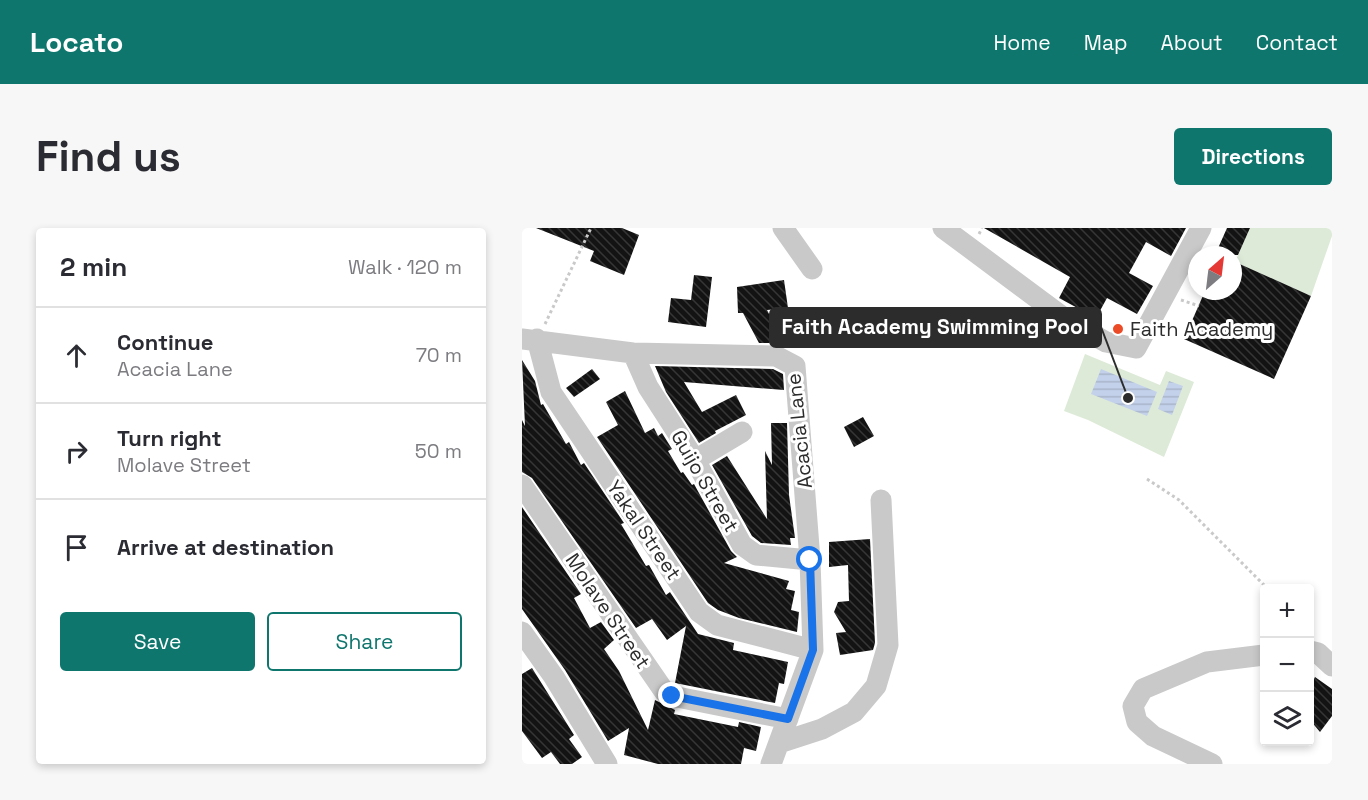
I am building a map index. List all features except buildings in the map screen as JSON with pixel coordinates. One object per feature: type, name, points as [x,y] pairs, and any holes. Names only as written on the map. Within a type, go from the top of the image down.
[{"type":"street","points":[[783,228],[812,269]]},
{"type":"street","points":[[943,228],[1068,321],[1106,342],[1136,348],[1202,228]]},
{"type":"street","name":"Acacia Lane","points":[[530,339],[633,353],[776,356],[795,366],[810,560],[813,650],[771,764]]},
{"type":"street","name":"Yakal Street","points":[[530,339],[551,392],[699,612],[717,625],[813,650]]},
{"type":"street","name":"Guijo Street","points":[[633,353],[648,387],[695,460],[748,552],[756,555],[810,560]]},
{"type":"street","points":[[695,460],[742,432]]},
{"type":"street","name":"Molave Street","points":[[522,485],[664,691],[672,696],[788,719]]},
{"type":"street","points":[[779,743],[822,729],[854,712],[876,686],[888,645],[881,500]]},
{"type":"street","points":[[522,632],[554,677],[607,764]]},
{"type":"street","points":[[1314,652],[1332,666]]},
{"type":"street","points":[[1212,764],[1153,736],[1137,722],[1133,706],[1143,689],[1207,662],[1260,656]]},
{"type":"path","points":[[530,339],[591,228]]},
{"type":"path","points":[[1147,479],[1179,500],[1264,584]]},
{"type":"green space","points":[[1250,228],[1332,228],[1332,236],[1311,296],[1242,265],[1242,246]]},
{"type":"green space","points":[[1085,354],[1160,385],[1166,371],[1194,382],[1164,457],[1088,420],[1064,411]]},
{"type":"water","points":[[1101,369],[1157,392],[1147,416],[1091,394]]},
{"type":"water","points":[[1169,381],[1183,386],[1172,415],[1158,409]]},
{"type":"place","name":"Faith Academy","points":[[1118,329]]},
{"type":"place","name":"Faith Academy Swimming Pool","points":[[1128,398]]},
{"type":"route","points":[[672,696],[788,719],[813,650],[810,560]]}]
